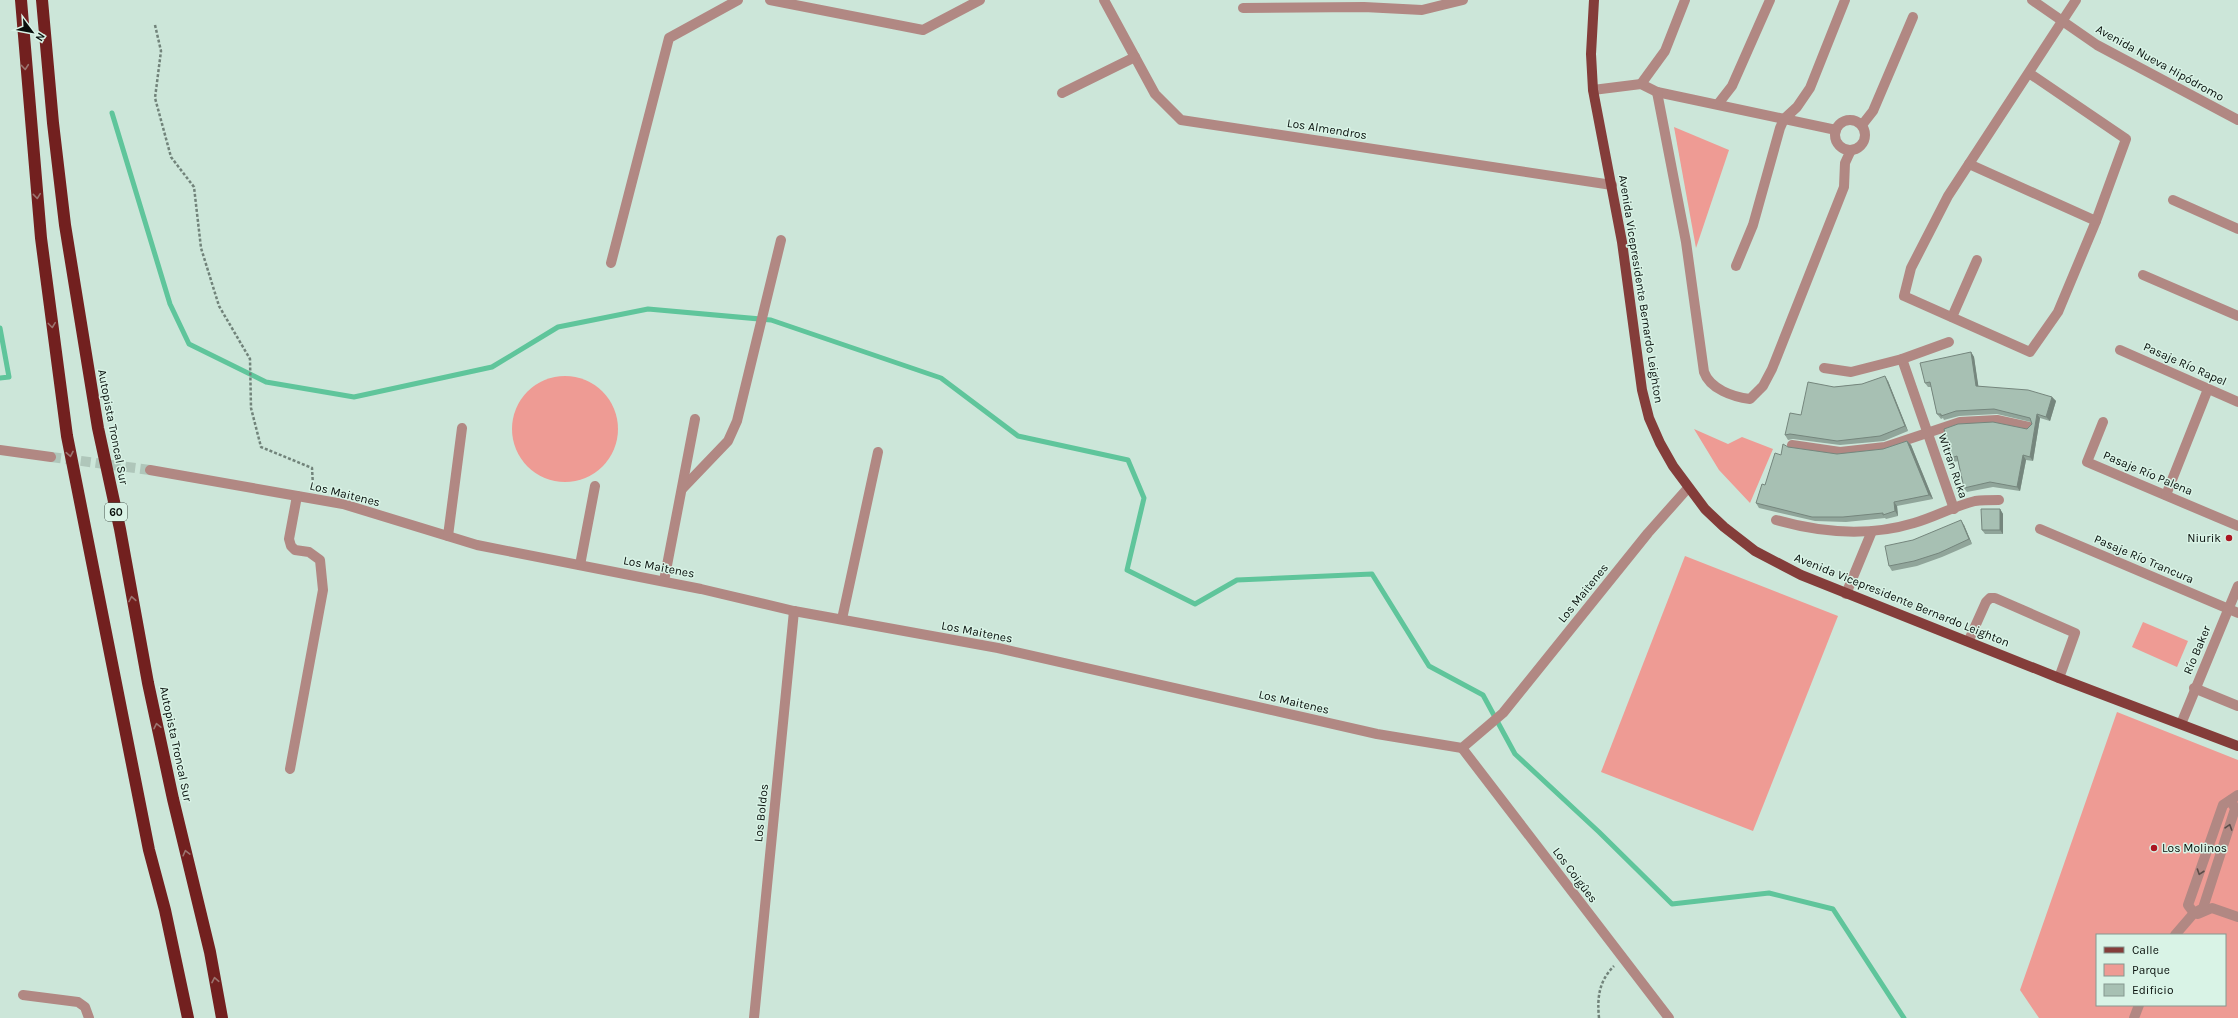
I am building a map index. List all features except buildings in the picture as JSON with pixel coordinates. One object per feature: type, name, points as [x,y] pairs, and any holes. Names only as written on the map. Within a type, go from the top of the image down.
[{"type":"highway","points":[[21,0],[41,238],[67,436],[149,850],[169,926],[188,1018]]},
{"type":"highway","name":"Autopista Troncal Sur","points":[[42,0],[53,122],[65,225],[97,420],[120,529],[150,691],[173,800],[210,952],[222,1018]]},
{"type":"main road","name":"Avenida Vicepresidente Bernardo Leighton","points":[[1594,0],[1591,54],[1593,90],[1622,242],[1642,390],[1649,418],[1669,460],[1688,488],[1724,527],[1755,552],[1846,594],[1969,640],[2059,678],[2238,746]]},
{"type":"street","points":[[611,263],[669,38],[738,0]]},
{"type":"street","points":[[770,0],[923,30],[980,0]]},
{"type":"street","name":"Los Almendros","points":[[1104,0],[1154,94],[1181,120],[1612,185]]},
{"type":"street","points":[[1242,8],[1364,7],[1422,10],[1463,0]]},
{"type":"street","points":[[1641,84],[1665,51],[1685,0]]},
{"type":"street","points":[[1718,104],[1732,86],[1770,0]]},
{"type":"street","points":[[1736,266],[1753,225],[1784,119],[1797,107],[1810,88],[1845,0]]},
{"type":"street","name":"Avenida Nueva Hipódromo","points":[[2032,0],[2063,22],[2125,61],[2238,120]]},
{"type":"street","points":[[2029,73],[2126,139],[2096,221],[2058,312],[2030,352],[1904,296],[1911,268],[1948,196],[2076,0]]},
{"type":"street","points":[[1862,125],[1873,111],[1913,17]]},
{"type":"street","points":[[1062,93],[1134,57]]},
{"type":"street","points":[[1593,90],[1641,84],[1657,92],[1836,130]]},
{"type":"street","points":[[1657,92],[1686,242],[1704,372],[1707,380],[1712,385],[1743,398],[1750,399],[1757,394],[1772,369],[1844,187],[1845,163],[1851,150]]},
{"type":"street","points":[[1850,120],[1862,125],[1866,134],[1860,147],[1851,150],[1841,148],[1835,135],[1841,122],[1850,120]]},
{"type":"street","points":[[1969,164],[2096,221]]},
{"type":"street","points":[[2173,200],[2238,229]]},
{"type":"street","points":[[682,489],[728,441],[737,421],[781,240]]},
{"type":"street","points":[[1952,317],[1977,260]]},
{"type":"street","points":[[2143,275],[2238,316]]},
{"type":"street","points":[[1824,368],[1851,372],[1902,359],[1949,342]]},
{"type":"street","name":"Pasaje Río Rapel","points":[[2120,350],[2238,402]]},
{"type":"street","name":"Witran Ruka","points":[[1902,359],[1954,509]]},
{"type":"street","points":[[2166,495],[2208,389]]},
{"type":"street","points":[[664,582],[695,419]]},
{"type":"street","name":"Witran Ruka","points":[[1792,445],[1840,452],[1885,447],[1960,422],[1997,420],[2029,427]]},
{"type":"street","name":"Pasaje Río Palena","points":[[2103,422],[2087,462],[2238,526]]},
{"type":"street","points":[[448,536],[462,428]]},
{"type":"street","points":[[0,450],[50,457]]},
{"type":"street","points":[[842,619],[878,452]]},
{"type":"street","name":"Los Maitenes","points":[[150,470],[343,504],[477,545],[664,582],[794,611],[998,648],[1377,734],[1462,748],[1503,713],[1648,533],[1688,488]]},
{"type":"street","points":[[580,565],[595,486]]},
{"type":"street","points":[[290,769],[323,590],[320,560],[309,552],[295,550],[291,546],[290,539],[297,496]]},
{"type":"street","name":"Witran Ruka","points":[[1776,520],[1801,527],[1825,531],[1872,532],[1914,523],[1976,501],[1999,500]]},
{"type":"street","name":"Pasaje Río Trancura","points":[[2040,529],[2233,611]]},
{"type":"street","points":[[1846,594],[1872,532]]},
{"type":"street","name":"Río Baker","points":[[2181,724],[2194,688],[2233,611],[2238,586]]},
{"type":"street","points":[[1969,640],[1986,602],[1990,598],[1995,598],[2075,633],[2059,678]]},
{"type":"street","name":"Los Boldos","points":[[754,1018],[794,611]]},
{"type":"street","points":[[2194,688],[2238,706]]},
{"type":"street","name":"Los Coigûes","points":[[1462,748],[1668,1018]]},
{"type":"street","points":[[2194,913],[2188,905],[2223,805],[2235,798]]},
{"type":"street","points":[[2176,934],[2194,913],[2203,908],[2235,809],[2235,798]]},
{"type":"street","points":[[2194,913],[2197,914],[2212,908],[2238,917]]},
{"type":"street","points":[[23,994],[78,1002],[85,1007],[89,1018]]},
{"type":"street","points":[[2134,1018],[2139,1006]]},
{"type":"path","points":[[156,25],[161,51],[155,98],[171,157],[194,187],[201,248],[219,306],[250,359],[251,408],[261,447],[312,468],[314,499]]},
{"type":"path","points":[[1600,1018],[1597,997],[1605,975],[1622,957]]},
{"type":"green space","points":[[1674,127],[1729,150],[1696,248]]},
{"type":"green space","points":[[565,376],[585,380],[602,392],[614,409],[618,429],[614,449],[602,466],[585,478],[565,482],[545,478],[528,466],[516,449],[512,429],[516,409],[528,392],[545,380]]},
{"type":"green space","points":[[1694,429],[1728,444],[1742,437],[1773,449],[1750,503],[1719,470]]},
{"type":"green space","points":[[1685,556],[1838,616],[1753,831],[1601,772]]},
{"type":"green space","points":[[2143,622],[2188,641],[2177,667],[2132,647]]},
{"type":"green space","name":"Los Molinos","points":[[2117,712],[2238,760],[2238,1018],[2039,1018],[2020,990]]},
{"type":"waterway","points":[[112,113],[170,304],[189,344],[266,382],[354,397],[492,367],[558,327],[648,309],[771,320],[941,378],[1018,436],[1128,460],[1144,498],[1127,570],[1195,604],[1237,580],[1372,574],[1429,666],[1483,695],[1515,754],[1599,832],[1672,904],[1769,893],[1833,909],[1904,1018]]},
{"type":"waterway","points":[[0,328],[9,377],[0,378]]},
{"type":"tunnel","points":[[51,457],[150,470]]},
{"type":"place","name":"Niurik","points":[[2229,538]]},
{"type":"place","name":"Los Molinos","points":[[2154,848]]}]
